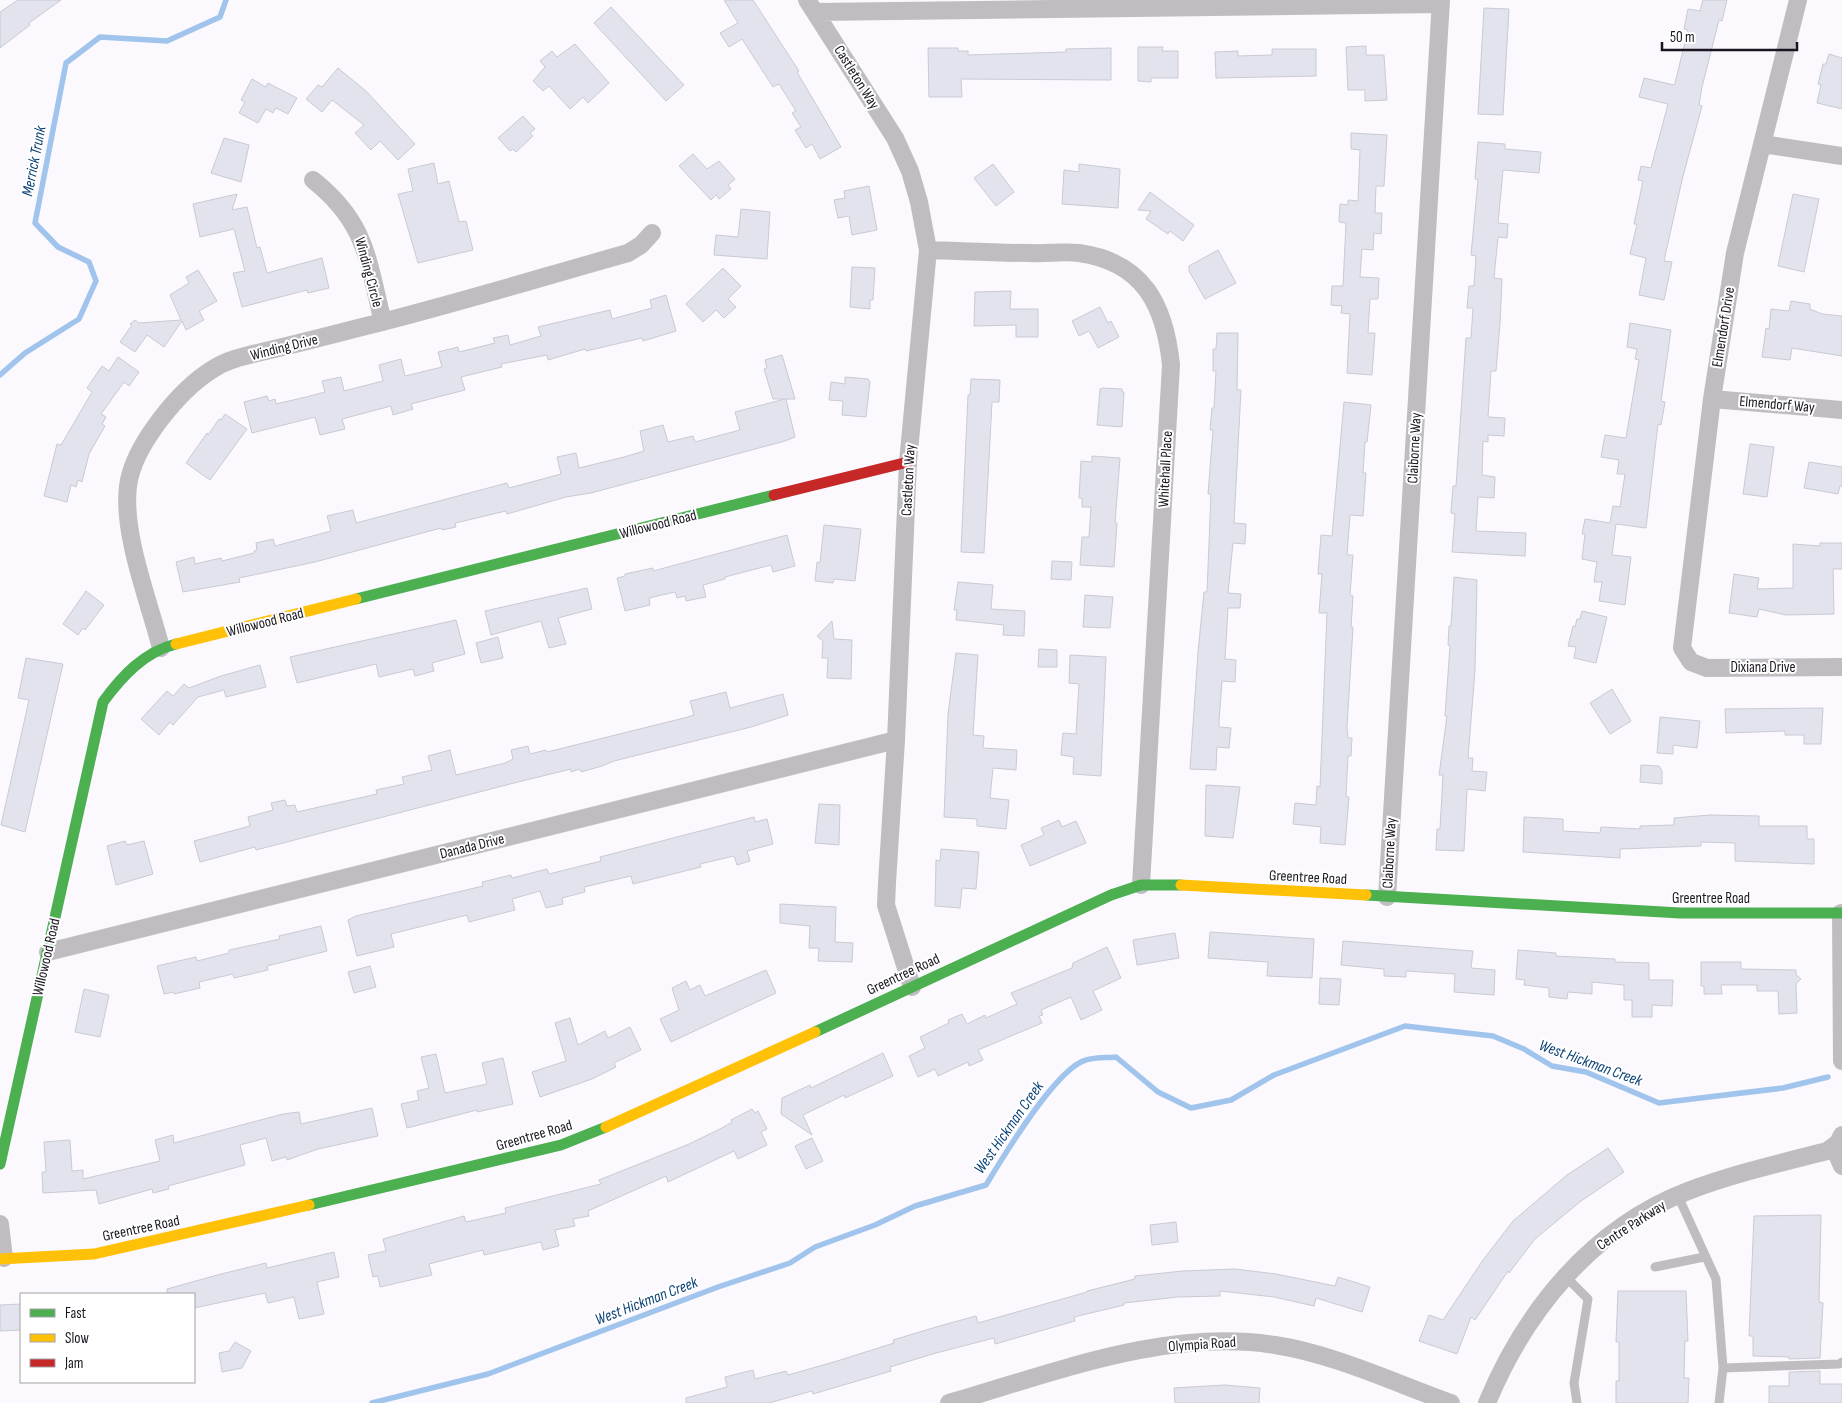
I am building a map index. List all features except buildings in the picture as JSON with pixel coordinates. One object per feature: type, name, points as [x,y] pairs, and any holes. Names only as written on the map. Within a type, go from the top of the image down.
[{"type":"street","name":"Elmendorf Drive","points":[[1687,658],[1682,648],[1681,638],[1712,399],[1735,253],[1798,0]]},
{"type":"street","points":[[811,6],[1441,2]]},
{"type":"street","name":"Claiborne Way","points":[[1387,897],[1441,2]]},
{"type":"street","name":"Castleton Way","points":[[811,6],[894,138],[910,171],[917,194],[928,250],[908,462],[896,740],[886,905],[912,987]]},
{"type":"street","points":[[1762,144],[1842,156]]},
{"type":"street","name":"Winding Circle","points":[[313,180],[332,195],[351,217],[363,241],[383,322]]},
{"type":"street","name":"Winding Drive","points":[[162,648],[133,546],[126,509],[128,484],[138,457],[148,438],[189,387],[214,368],[230,360],[383,322],[628,254],[641,245],[652,233]]},
{"type":"street","name":"Whitehall Place","points":[[928,250],[1077,253],[1107,259],[1130,272],[1141,282],[1154,300],[1163,319],[1172,365],[1141,885]]},
{"type":"street","name":"Elmendorf Way","points":[[1712,399],[1842,410]]},
{"type":"street","name":"Willowood Road","points":[[0,1164],[10,1111],[48,952],[94,733],[103,702],[116,683],[146,656],[162,648],[908,462]]},
{"type":"street","name":"Dixiana Drive","points":[[1687,658],[1697,666],[1707,668],[1842,667]]},
{"type":"street","name":"Danada Drive","points":[[48,952],[896,740]]},
{"type":"street","name":"Greentree Road","points":[[2,1259],[94,1254],[131,1247],[561,1145],[615,1124],[1111,895],[1141,885],[1168,884],[1680,913],[1842,913]]},
{"type":"street","points":[[1842,913],[1842,1061]]},
{"type":"street","points":[[1838,1141],[1842,1166]]},
{"type":"street","name":"Centre Parkway","points":[[1487,1403],[1513,1347],[1529,1321],[1565,1276],[1615,1233],[1661,1204],[1678,1196],[1742,1174],[1827,1151],[1838,1141]]},
{"type":"street","points":[[0,1224],[2,1259]]},
{"type":"street","name":"Olympia Road","points":[[949,1403],[1098,1360],[1141,1350],[1178,1344],[1243,1341],[1313,1353],[1451,1403]]},
{"type":"lane","points":[[1678,1196],[1704,1257],[1716,1279],[1723,1368],[1719,1403]]},
{"type":"lane","points":[[1655,1266],[1704,1257]]},
{"type":"lane","points":[[1565,1276],[1588,1299],[1574,1383],[1577,1403]]},
{"type":"lane","points":[[1723,1368],[1839,1364],[1842,1362]]},
{"type":"waterway","name":"Merrick Trunk","points":[[0,375],[25,353],[79,319],[96,281],[89,262],[58,247],[35,223],[66,63],[100,37],[167,41],[220,17],[226,0]]},
{"type":"waterway","name":"West Hickman Creek","points":[[372,1403],[488,1374],[718,1287],[790,1263],[815,1247],[875,1225],[915,1206],[986,1185],[1017,1135],[1060,1079],[1074,1067],[1090,1059],[1116,1057],[1158,1092],[1191,1108],[1231,1100],[1274,1075],[1405,1026],[1493,1036],[1524,1049],[1552,1066],[1586,1072],[1659,1103],[1783,1088],[1828,1077]]},
{"type":"traffic: fast","points":[[356,599],[774,495]]},
{"type":"traffic: fast","points":[[0,1164],[103,702],[135,666],[154,653],[176,644]]},
{"type":"traffic: fast","points":[[815,1032],[1111,895],[1141,885],[1181,885]]},
{"type":"traffic: fast","points":[[1366,895],[1680,913],[1842,913]]},
{"type":"traffic: fast","points":[[309,1205],[561,1145],[606,1127]]},
{"type":"traffic: slow","points":[[176,644],[356,599]]},
{"type":"traffic: slow","points":[[1181,885],[1366,895]]},
{"type":"traffic: slow","points":[[606,1127],[815,1032]]},
{"type":"traffic: slow","points":[[0,1259],[94,1254],[309,1205]]},
{"type":"traffic: jam","points":[[774,495],[908,462]]}]
